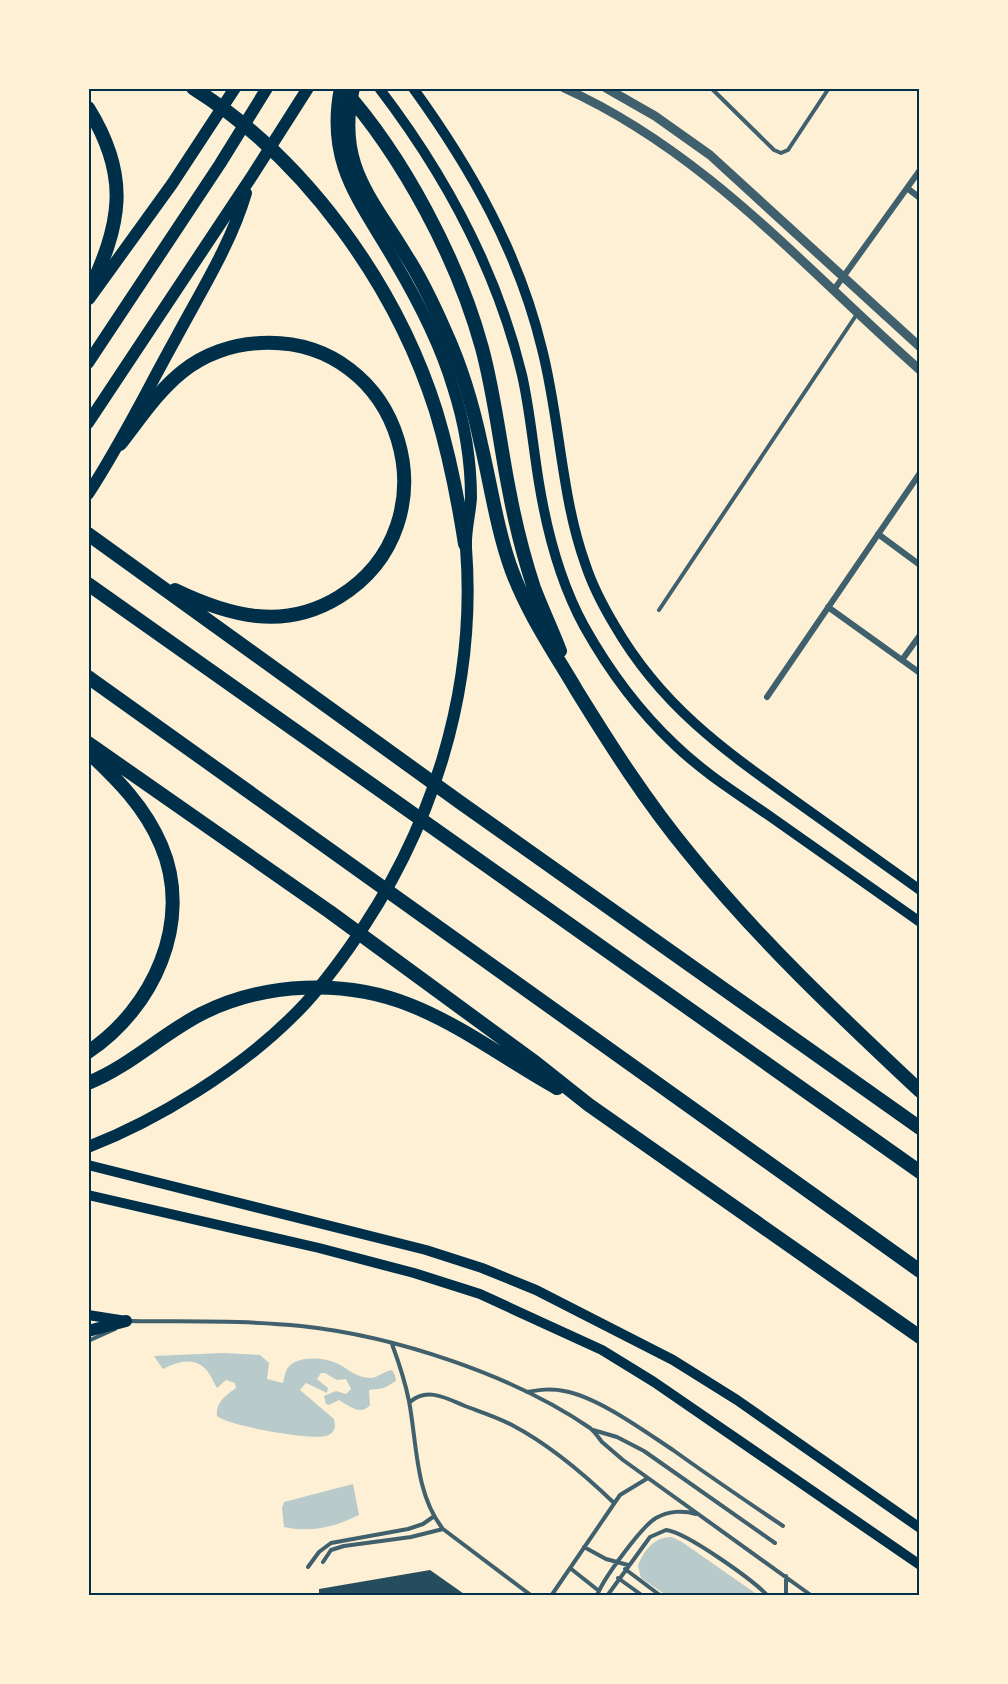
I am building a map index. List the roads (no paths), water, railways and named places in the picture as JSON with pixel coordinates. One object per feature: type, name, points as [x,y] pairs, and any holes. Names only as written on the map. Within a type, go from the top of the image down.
[{"type":"highway","points":[[193,88],[255,135],[291,169],[359,252],[381,288],[408,339],[436,411],[457,492],[466,551]]},
{"type":"highway","points":[[341,88],[401,168],[444,248],[459,282],[481,345],[495,398],[510,494],[524,553],[535,588],[572,681]]},
{"type":"highway","points":[[353,88],[348,108],[348,140],[356,172],[408,258],[428,309],[460,370],[481,440],[498,523],[512,571],[540,631],[645,796],[703,871],[786,960],[920,1091]]},
{"type":"highway","points":[[88,108],[110,149],[116,174],[117,198],[112,238],[88,294]]},
{"type":"highway","points":[[120,444],[162,390],[183,371],[226,348],[248,343],[273,342],[297,345],[321,352],[357,376],[371,389],[391,419],[398,437],[402,459],[404,482],[401,509],[393,537],[384,556],[351,590],[329,603],[307,612],[287,616],[242,615],[213,607],[142,574]]},
{"type":"highway","points":[[88,534],[920,1128]]},
{"type":"highway","points":[[88,584],[920,1172]]},
{"type":"highway","points":[[88,677],[920,1272]]},
{"type":"highway","points":[[88,743],[346,924],[536,1063],[589,1105],[920,1337]]},
{"type":"highway","points":[[88,752],[130,795],[153,827],[168,867],[172,904],[166,946],[159,969],[148,990],[121,1026],[88,1052]]},
{"type":"highway","points":[[88,1083],[103,1077],[173,1030],[202,1014],[254,995],[314,987],[376,994],[409,1005],[468,1034],[529,1072],[589,1105]]},
{"type":"main road","points":[[88,300],[165,193],[235,88]]},
{"type":"main road","points":[[88,363],[220,164],[267,88]]},
{"type":"main road","points":[[88,423],[251,179],[308,88]]},
{"type":"main road","points":[[88,1147],[140,1123],[224,1073],[262,1044],[293,1016],[317,989],[374,914],[401,866],[428,804],[447,746],[458,699],[468,605],[466,551],[471,486],[460,416],[428,309],[399,268],[358,200],[341,163],[336,137],[336,118],[341,88]]},
{"type":"main road","points":[[379,88],[448,191],[496,292],[522,375],[539,486],[556,556],[573,603],[595,644],[650,719],[688,758],[920,922]]},
{"type":"main road","points":[[413,88],[477,186],[517,269],[547,369],[577,539],[593,583],[630,650],[664,695],[706,735],[734,758],[920,890]]},
{"type":"main road","points":[[88,494],[120,444],[238,221],[251,179]]},
{"type":"main road","points":[[88,1166],[426,1250],[482,1268],[536,1290],[673,1360],[737,1400],[920,1528]]},
{"type":"main road","points":[[88,1195],[319,1248],[414,1273],[480,1294],[602,1350],[654,1382],[920,1565]]},
{"type":"main road","points":[[88,1315],[126,1321]]},
{"type":"main road","points":[[88,1331],[126,1321]]},
{"type":"street","points":[[564,88],[616,114],[695,167],[750,213],[920,370]]},
{"type":"street","points":[[606,88],[655,116],[710,155],[920,346]]},
{"type":"street","points":[[833,291],[920,170]]},
{"type":"street","points":[[908,188],[920,198]]},
{"type":"street","points":[[767,697],[920,473]]},
{"type":"street","points":[[878,534],[920,565]]},
{"type":"street","points":[[828,607],[920,673]]},
{"type":"street","points":[[902,660],[920,635]]},
{"type":"lane","points":[[711,88],[774,150],[781,153],[788,150],[829,88]]},
{"type":"lane","points":[[658,610],[858,314]]},
{"type":"lane","points":[[88,1341],[112,1331],[126,1321],[300,1326],[344,1332],[431,1354],[527,1392],[593,1430],[617,1437],[644,1451],[775,1543]]},
{"type":"lane","points":[[392,1343],[409,1402],[424,1494],[433,1517],[443,1529],[532,1596]]},
{"type":"lane","points":[[527,1392],[563,1390],[612,1411],[644,1430],[783,1526]]},
{"type":"lane","points":[[409,1402],[417,1396],[432,1394],[512,1425],[561,1457],[602,1490],[614,1503]]},
{"type":"lane","points":[[593,1430],[612,1451],[812,1596]]},
{"type":"lane","points":[[551,1596],[614,1503],[629,1488],[649,1477]]},
{"type":"lane","points":[[570,1568],[598,1593],[642,1530],[656,1518],[673,1512],[691,1512],[700,1515]]},
{"type":"lane","points":[[308,1567],[319,1552],[331,1543],[408,1529],[423,1524],[433,1517]]},
{"type":"lane","points":[[323,1563],[328,1553],[336,1548],[411,1537],[443,1529]]},
{"type":"lane","points":[[607,1596],[650,1537],[660,1531],[672,1530],[684,1535],[739,1572],[768,1596]]},
{"type":"lane","points":[[584,1547],[626,1567],[661,1596]]},
{"type":"lane","points":[[786,1576],[786,1596]]},
{"type":"lane","points":[[618,1578],[643,1596]]}]
